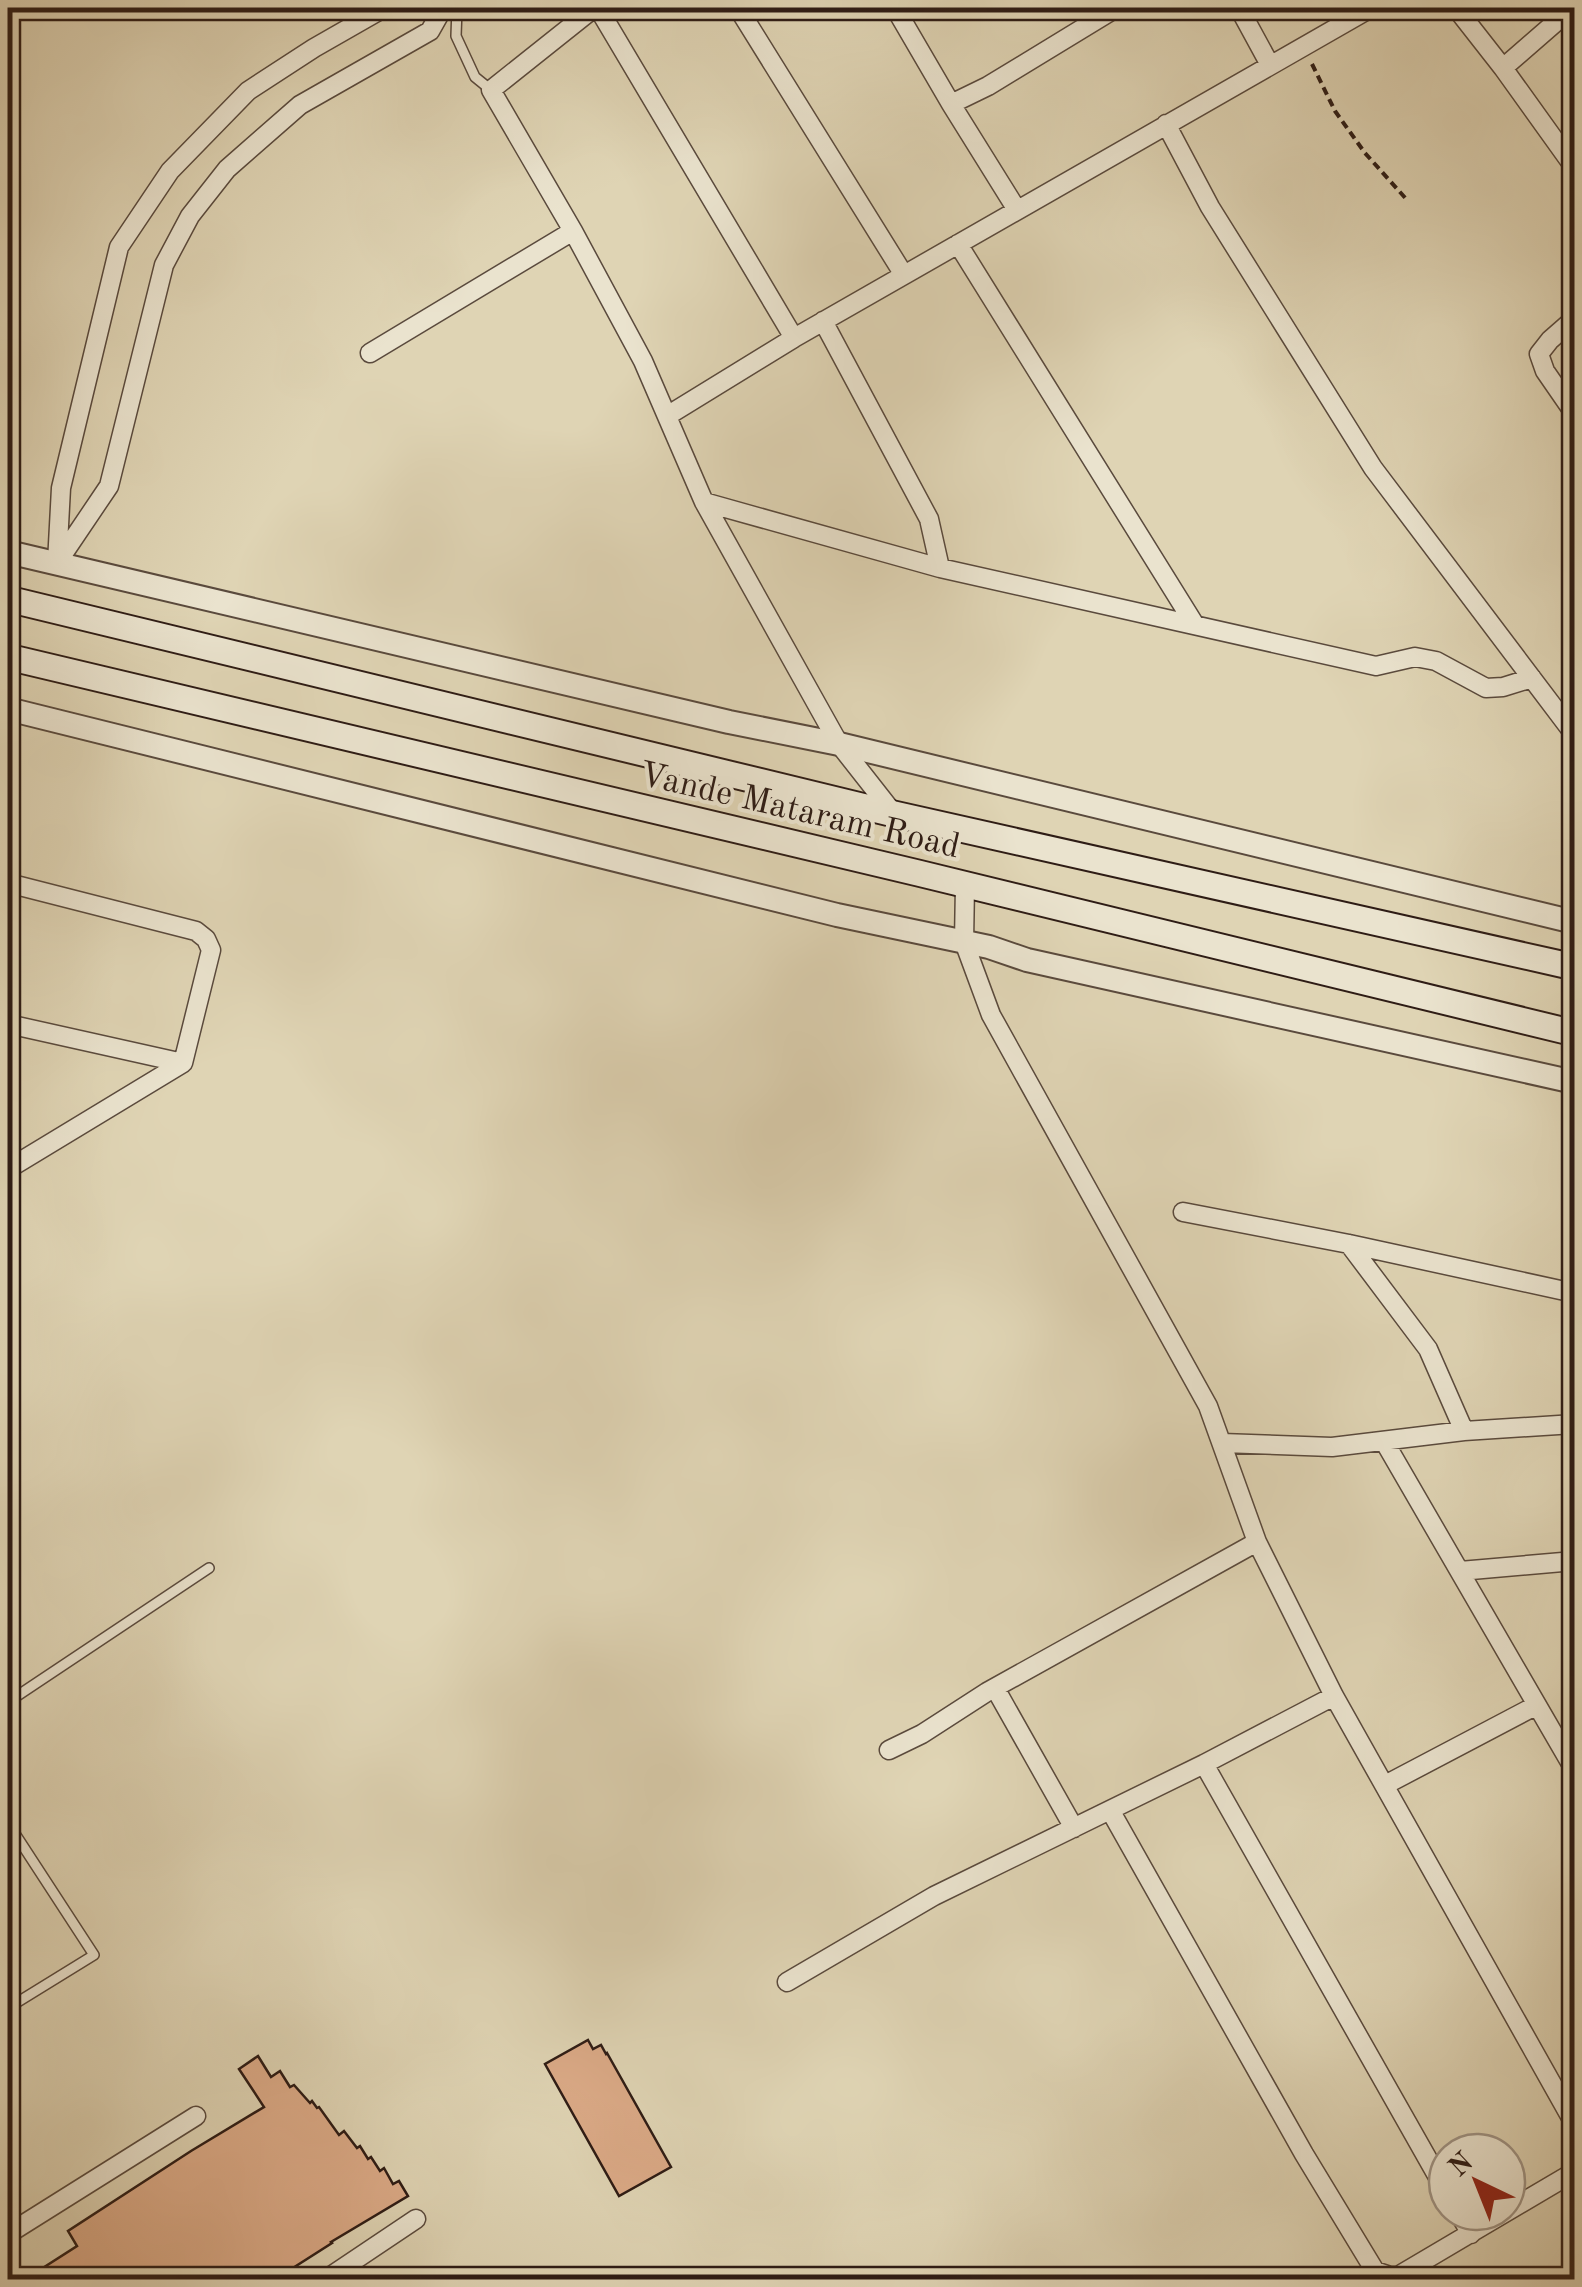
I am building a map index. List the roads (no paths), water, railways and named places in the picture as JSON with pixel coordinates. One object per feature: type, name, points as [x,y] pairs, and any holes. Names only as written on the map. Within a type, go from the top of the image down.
[{"type":"main road","name":"Vande Mataram Road","points":[[8,599],[894,814],[1574,967]]},
{"type":"main road","name":"Vande Mataram Road","points":[[8,657],[1574,1033]]},
{"type":"street","points":[[56,563],[61,488],[119,247],[170,171],[248,91],[384,8]]},
{"type":"street","points":[[56,563],[109,486],[164,266],[190,216],[227,168],[300,105],[430,31],[443,8]]},
{"type":"street","points":[[794,338],[596,8],[492,90],[644,362],[704,502],[839,744],[894,814]]},
{"type":"street","points":[[738,8],[904,275]]},
{"type":"street","points":[[895,8],[1018,210]]},
{"type":"street","points":[[951,104],[988,86],[1116,8]]},
{"type":"street","points":[[1239,8],[1270,65]]},
{"type":"street","points":[[667,416],[823,321],[1370,8]]},
{"type":"street","points":[[1456,8],[1574,167]]},
{"type":"street","points":[[1503,68],[1572,8]]},
{"type":"street","points":[[1166,124],[1210,207],[1372,468],[1574,734]]},
{"type":"street","points":[[370,353],[573,231]]},
{"type":"street","points":[[958,244],[1195,626]]},
{"type":"street","points":[[1574,319],[1540,354],[1545,372],[1574,413]]},
{"type":"street","points":[[823,321],[929,519],[940,568]]},
{"type":"street","points":[[704,502],[940,568],[1376,666],[1415,657],[1436,661],[1486,688],[1532,678]]},
{"type":"street","points":[[8,552],[729,722],[839,744],[1574,922]]},
{"type":"street","points":[[8,709],[837,915],[1574,1082]]},
{"type":"street","points":[[8,883],[196,931],[211,950],[183,1063],[8,1168]]},
{"type":"street","points":[[965,884],[964,942],[991,1015],[1208,1406],[1257,1542],[1334,1696],[1574,2122]]},
{"type":"street","points":[[8,1024],[183,1063]]},
{"type":"street","points":[[1183,1212],[1574,1293]]},
{"type":"street","points":[[1349,1244],[1428,1349],[1464,1431]]},
{"type":"street","points":[[1222,1443],[1332,1447],[1464,1431],[1574,1424]]},
{"type":"street","points":[[1384,1441],[1574,1768]]},
{"type":"street","points":[[889,1750],[1257,1542]]},
{"type":"street","points":[[1460,1572],[1574,1561]]},
{"type":"street","points":[[994,1688],[1074,1828]]},
{"type":"street","points":[[787,1982],[934,1896],[1334,1696]]},
{"type":"street","points":[[1384,1785],[1538,1705]]},
{"type":"street","points":[[1204,1764],[1427,2157]]},
{"type":"street","points":[[1110,1810],[1304,2154],[1375,2270],[1398,2276],[1574,2172]]},
{"type":"street","points":[[8,2234],[196,2116]]},
{"type":"street","points":[[325,2280],[416,2219]]},
{"type":"lane","points":[[457,8],[456,36],[476,77],[492,90]]},
{"type":"lane","points":[[8,1702],[209,1568]]},
{"type":"lane","points":[[8,1823],[94,1955],[8,2008]]}]
